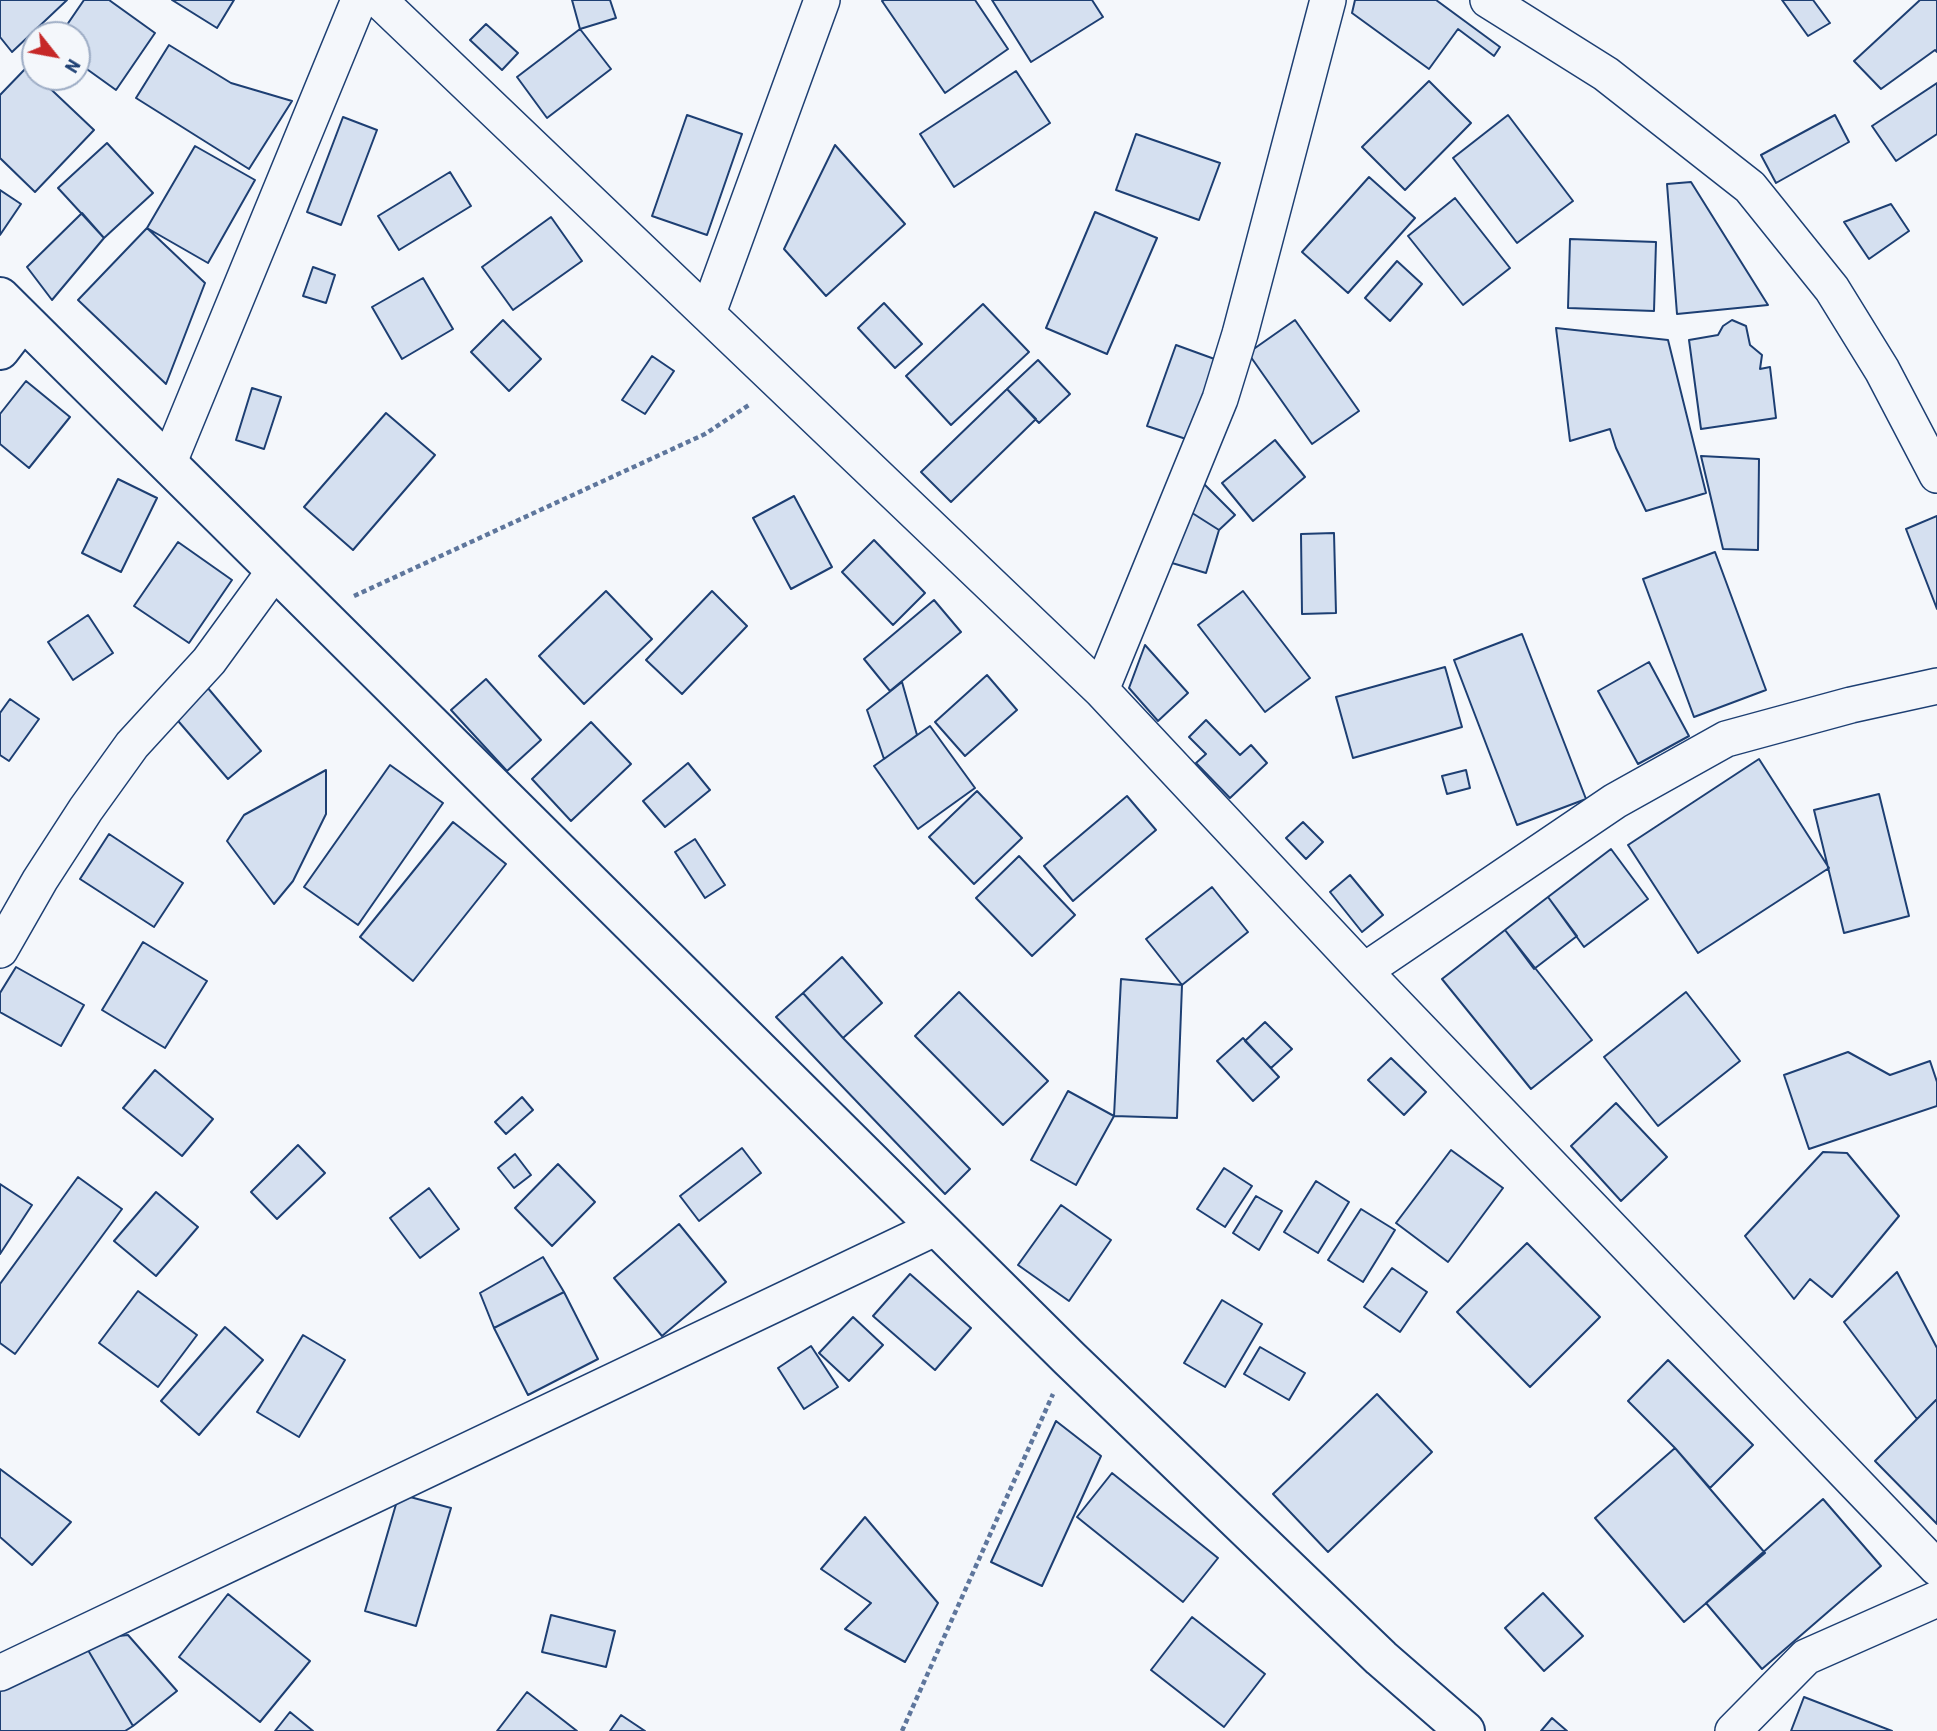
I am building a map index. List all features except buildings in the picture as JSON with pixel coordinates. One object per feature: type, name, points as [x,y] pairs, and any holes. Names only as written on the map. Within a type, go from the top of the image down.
[{"type":"street","points":[[169,462],[359,0]]},
{"type":"street","points":[[379,0],[1101,690],[1364,971],[1937,1567]]},
{"type":"street","points":[[708,313],[822,0]]},
{"type":"street","points":[[1101,690],[1220,399],[1240,334],[1328,0]]},
{"type":"street","points":[[1488,0],[1606,74],[1750,187],[1832,289],[1882,370],[1937,475]]},
{"type":"street","points":[[0,350],[12,308],[1069,1358],[1381,1658],[1465,1731]]},
{"type":"street","points":[[0,950],[86,808],[132,745],[209,661],[275,569]]},
{"type":"street","points":[[1364,971],[1615,801],[1726,739],[1851,705],[1937,686]]},
{"type":"street","points":[[0,1673],[937,1227]]},
{"type":"street","points":[[1732,1731],[1806,1657],[1937,1599]]},
{"type":"path","points":[[319,612],[705,434],[782,383]]},
{"type":"path","points":[[902,1731],[1069,1358]]}]
